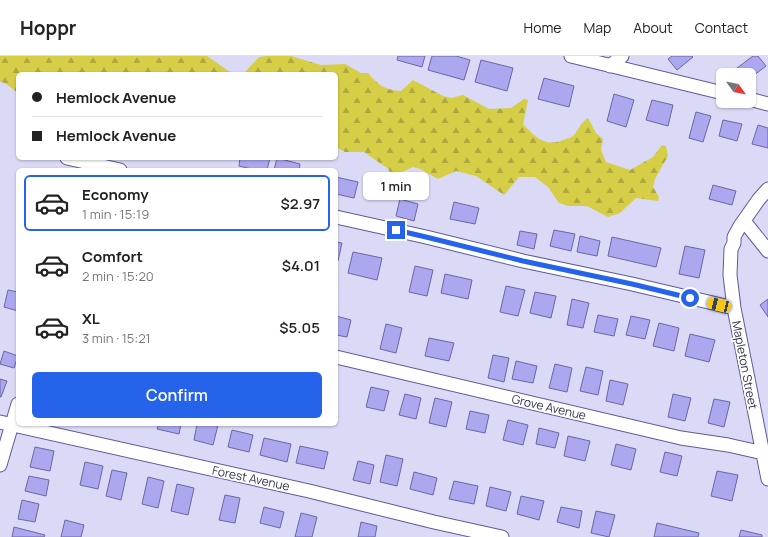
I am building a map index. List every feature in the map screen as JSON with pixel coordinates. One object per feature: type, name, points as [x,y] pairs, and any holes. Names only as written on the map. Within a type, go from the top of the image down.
[{"type":"street","points":[[571,56],[716,91]]},
{"type":"street","points":[[610,66],[622,56]]},
{"type":"street","points":[[756,101],[768,104]]},
{"type":"street","points":[[72,160],[86,166],[103,168]]},
{"type":"street","name":"Mapleton Street","points":[[768,189],[759,199],[734,237],[734,243],[731,249],[730,275],[734,308],[768,479]]},
{"type":"street","points":[[338,217],[523,261],[632,284],[734,308]]},
{"type":"street","points":[[744,221],[768,250]]},
{"type":"street","name":"Grove Avenue","points":[[338,356],[681,438],[763,453]]},
{"type":"street","points":[[0,465],[6,423],[16,407]]},
{"type":"street","name":"Forest Avenue","points":[[6,423],[16,425]]},
{"type":"street","name":"Forest Avenue","points":[[19,426],[309,491],[502,537]]},
{"type":"green space","points":[[0,56],[207,56],[230,72],[16,72],[16,91],[5,83],[0,82]]},
{"type":"green space","points":[[291,56],[321,65],[345,64],[361,73],[368,73],[375,81],[386,88],[401,91],[413,80],[443,96],[451,98],[463,95],[489,109],[511,108],[524,99],[528,100],[523,124],[531,133],[545,142],[557,142],[571,137],[588,118],[596,133],[603,139],[601,150],[606,162],[630,170],[653,157],[662,145],[666,146],[668,156],[655,179],[653,187],[659,197],[658,201],[636,198],[620,213],[608,217],[587,206],[568,206],[559,203],[548,187],[535,177],[519,177],[504,195],[476,176],[456,171],[438,179],[420,169],[413,167],[393,176],[387,168],[364,152],[345,152],[338,148],[338,72],[245,72],[259,57]]},
{"type":"building","points":[[398,56],[425,56],[422,67],[397,60]]},
{"type":"building","points":[[432,56],[456,56],[470,60],[464,80],[428,70]]},
{"type":"building","points":[[672,56],[693,57],[677,70],[668,59]]},
{"type":"building","points":[[753,56],[758,56],[766,66],[756,74],[756,68],[737,68]]},
{"type":"building","points":[[481,60],[513,68],[507,91],[475,82]]},
{"type":"building","points":[[544,78],[574,86],[569,107],[538,99]]},
{"type":"building","points":[[614,94],[634,100],[626,127],[607,121]]},
{"type":"building","points":[[652,100],[673,105],[668,126],[646,120]]},
{"type":"building","points":[[696,112],[711,116],[703,142],[689,138]]},
{"type":"building","points":[[723,120],[742,124],[737,141],[719,136]]},
{"type":"building","points":[[758,125],[768,128],[768,148],[752,144]]},
{"type":"building","points":[[240,160],[270,160],[268,168],[248,168],[239,166]]},
{"type":"building","points":[[276,160],[285,160],[300,164],[299,168],[274,168]]},
{"type":"building","points":[[338,177],[358,182],[354,198],[338,194]]},
{"type":"building","points":[[713,185],[736,191],[732,205],[709,199]]},
{"type":"building","points":[[400,199],[418,204],[414,221],[396,216]]},
{"type":"building","points":[[454,202],[479,208],[475,224],[450,219]]},
{"type":"building","points":[[554,230],[575,234],[571,251],[550,246]]},
{"type":"building","points":[[520,231],[537,234],[534,249],[517,245]]},
{"type":"building","points":[[580,236],[600,241],[597,256],[577,252]]},
{"type":"building","points":[[612,237],[661,248],[656,267],[608,256]]},
{"type":"building","points":[[338,242],[342,243],[338,261]]},
{"type":"building","points":[[685,246],[705,250],[699,278],[679,274]]},
{"type":"building","points":[[353,252],[382,258],[377,280],[348,273]]},
{"type":"building","points":[[415,266],[433,270],[427,296],[409,292]]},
{"type":"building","points":[[445,274],[472,280],[468,299],[441,293]]},
{"type":"building","points":[[506,286],[525,290],[518,316],[500,312]]},
{"type":"building","points":[[8,290],[16,292],[16,310],[4,307]]},
{"type":"building","points":[[535,292],[556,296],[551,318],[530,313]]},
{"type":"building","points":[[572,299],[589,303],[583,328],[567,325]]},
{"type":"building","points":[[768,299],[768,317],[760,305]]},
{"type":"building","points":[[598,315],[618,319],[614,336],[594,332]]},
{"type":"building","points":[[631,316],[650,320],[645,339],[626,335]]},
{"type":"building","points":[[338,317],[351,320],[347,337],[338,335]]},
{"type":"building","points":[[659,323],[679,328],[674,351],[653,346]]},
{"type":"building","points":[[386,324],[402,328],[396,353],[380,349]]},
{"type":"building","points":[[690,334],[715,340],[709,362],[685,356]]},
{"type":"building","points":[[429,338],[454,343],[449,361],[425,356]]},
{"type":"building","points":[[4,351],[16,355],[14,368],[0,364]]},
{"type":"building","points":[[493,355],[509,358],[504,382],[488,378]]},
{"type":"building","points":[[516,361],[537,366],[533,383],[512,379]]},
{"type":"building","points":[[555,364],[572,368],[567,392],[549,388]]},
{"type":"building","points":[[586,367],[603,371],[598,395],[580,391]]},
{"type":"building","points":[[0,379],[7,381],[1,397],[0,397]]},
{"type":"building","points":[[610,380],[628,384],[623,405],[606,401]]},
{"type":"building","points":[[371,387],[389,391],[384,411],[366,407]]},
{"type":"building","points":[[405,394],[421,398],[416,419],[399,415]]},
{"type":"building","points":[[673,394],[691,398],[685,421],[668,417]]},
{"type":"building","points":[[435,398],[452,402],[446,427],[429,423]]},
{"type":"building","points":[[714,399],[730,402],[724,427],[708,423]]},
{"type":"building","points":[[470,411],[489,415],[485,433],[466,429]]},
{"type":"building","points":[[508,420],[528,425],[523,445],[503,440]]},
{"type":"building","points":[[158,426],[181,426],[179,434],[157,429]]},
{"type":"building","points":[[197,426],[218,426],[213,445],[194,440]]},
{"type":"building","points":[[539,428],[559,433],[555,448],[536,444]]},
{"type":"building","points":[[232,430],[253,435],[249,452],[228,447]]},
{"type":"building","points":[[568,436],[590,441],[585,461],[564,456]]},
{"type":"building","points":[[264,438],[291,444],[287,462],[260,455]]},
{"type":"building","points":[[616,444],[636,449],[631,470],[611,465]]},
{"type":"building","points":[[300,446],[328,452],[324,469],[296,463]]},
{"type":"building","points":[[35,447],[54,451],[50,471],[30,467]]},
{"type":"building","points":[[665,452],[682,456],[677,476],[660,472]]},
{"type":"building","points":[[386,455],[403,459],[397,486],[380,482]]},
{"type":"building","points":[[358,461],[374,465],[370,484],[353,480]]},
{"type":"building","points":[[85,462],[103,466],[98,489],[80,485]]},
{"type":"building","points":[[112,470],[127,473],[121,500],[106,496]]},
{"type":"building","points":[[717,471],[738,475],[732,501],[711,496]]},
{"type":"building","points":[[414,472],[437,478],[433,495],[410,489]]},
{"type":"building","points":[[29,476],[49,480],[46,496],[25,491]]},
{"type":"building","points":[[148,477],[164,481],[158,508],[142,504]]},
{"type":"building","points":[[454,481],[478,486],[474,504],[449,499]]},
{"type":"building","points":[[177,484],[194,488],[188,515],[171,511]]},
{"type":"building","points":[[490,487],[511,492],[506,511],[486,506]]},
{"type":"building","points":[[225,495],[240,498],[235,523],[219,520]]},
{"type":"building","points":[[521,496],[544,501],[539,520],[517,514]]},
{"type":"building","points":[[22,500],[39,504],[35,522],[18,519]]},
{"type":"building","points":[[264,507],[284,512],[280,528],[260,523]]},
{"type":"building","points":[[561,507],[582,511],[579,528],[557,522]]},
{"type":"building","points":[[596,511],[615,515],[609,537],[591,533]]},
{"type":"building","points":[[301,513],[317,517],[312,537],[295,537]]},
{"type":"building","points":[[65,520],[84,525],[81,537],[61,537]]},
{"type":"building","points":[[361,522],[377,526],[375,537],[358,537]]},
{"type":"building","points":[[657,523],[699,533],[698,537],[654,537]]},
{"type":"building","points":[[14,527],[45,535],[44,537],[12,537]]},
{"type":"building","points":[[741,530],[762,535],[762,537],[739,537]]},
{"type":"route","points":[[396,230],[523,261],[690,298]]}]
